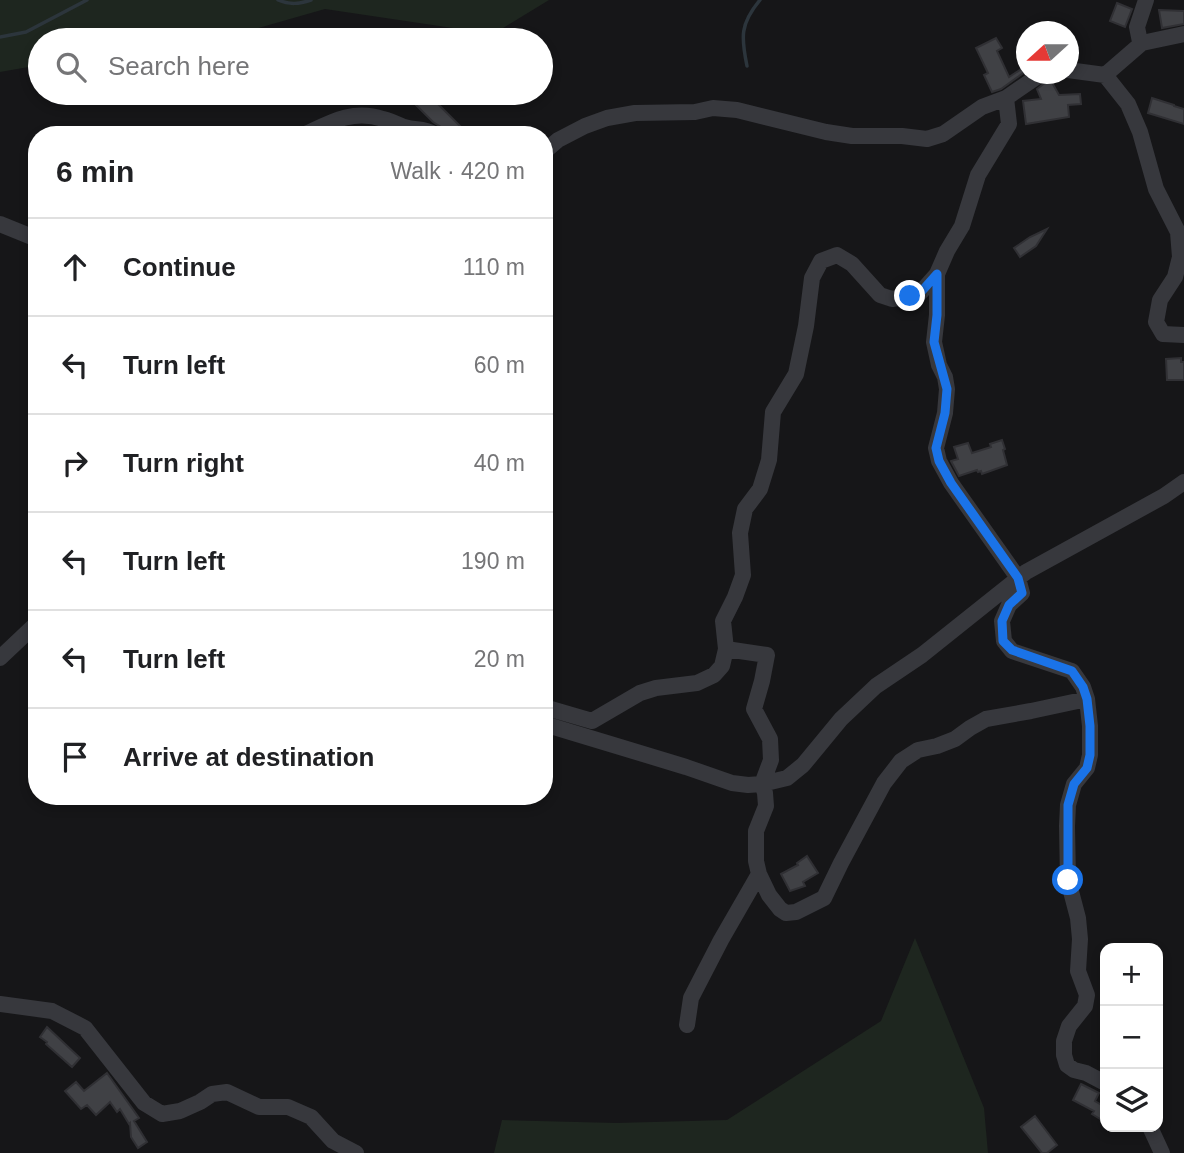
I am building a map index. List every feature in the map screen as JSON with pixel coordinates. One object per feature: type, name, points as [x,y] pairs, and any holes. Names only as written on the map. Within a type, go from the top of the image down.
[{"type":"street","points":[[1142,43],[1137,27],[1146,0]]},
{"type":"street","points":[[1105,75],[1142,43],[1184,34]]},
{"type":"street","points":[[1079,71],[1105,75],[1128,104],[1140,132],[1156,189],[1178,232],[1180,257],[1175,277],[1160,300],[1156,322],[1163,334],[1184,335]]},
{"type":"street","points":[[553,144],[585,126],[607,118],[635,113],[695,112],[713,108],[737,110],[852,136],[927,139],[943,134],[982,107],[1006,98],[1028,84]]},
{"type":"street","points":[[553,709],[592,721],[640,693],[656,688],[697,683],[715,675],[722,667],[726,649],[723,621],[743,575],[740,533],[745,509],[760,489],[769,460],[773,412],[796,373],[812,278],[821,261],[837,255],[852,264],[880,295],[892,299],[921,292],[937,274],[962,226],[978,176],[1009,124],[1006,98]]},
{"type":"street","points":[[323,126],[342,117],[358,114],[382,118],[402,126]]},
{"type":"street","points":[[0,224],[28,235]]},
{"type":"street","points":[[937,274],[934,342],[947,389],[945,413],[936,448],[939,461],[951,483],[1018,578],[1022,593],[1009,605],[1002,621],[1003,641],[1012,650],[1072,671],[1083,687],[1087,699],[1090,755],[1087,768],[1074,784],[1068,805],[1067,826],[1068,880],[1078,918],[1080,939],[1078,971],[1087,995],[1084,1006],[1069,1026],[1064,1041],[1064,1055],[1067,1065],[1100,1081]]},
{"type":"street","points":[[553,727],[732,783],[762,784],[787,778],[803,765],[841,719],[876,686],[922,655],[1026,572],[1164,496],[1184,482]]},
{"type":"street","points":[[0,658],[28,632]]},
{"type":"street","points":[[726,649],[767,655],[754,709],[770,739],[771,760],[762,784],[766,807],[756,831],[755,846],[759,874],[769,895],[786,913],[809,907],[824,898],[884,783],[901,761],[918,750],[955,739],[986,719],[1087,699]]},
{"type":"street","points":[[687,1025],[691,998],[759,874]]},
{"type":"street","points":[[0,1004],[52,1011],[86,1028],[144,1103],[162,1114],[180,1111],[212,1094],[227,1091],[259,1107],[288,1108],[311,1116],[333,1141],[356,1153]]},
{"type":"street","points":[[1152,1132],[1161,1153]]},
{"type":"shaded area","points":[[0,0],[549,0],[503,28],[453,28],[325,9],[258,28],[28,28],[28,67],[0,72]]},
{"type":"shaded area","points":[[915,938],[984,1108],[988,1153],[494,1153],[502,1120],[616,1123],[727,1120],[881,1021]]},
{"type":"building","points":[[1117,3],[1132,9],[1125,27],[1110,21]]},
{"type":"building","points":[[1159,10],[1184,11],[1184,24],[1162,28]]},
{"type":"building","points":[[996,38],[1002,48],[997,51],[1009,77],[1016,72],[1016,78],[992,92],[984,75],[988,73],[976,48]]},
{"type":"building","points":[[1044,84],[1053,84],[1059,95],[1080,94],[1081,104],[1068,105],[1069,117],[1026,124],[1023,101],[1041,99],[1037,89]]},
{"type":"building","points":[[1152,98],[1184,109],[1184,124],[1148,113]]},
{"type":"building","points":[[416,105],[439,105],[460,126],[439,126]]},
{"type":"building","points":[[1047,229],[1036,246],[1020,257],[1014,248]]},
{"type":"building","points":[[1181,358],[1181,362],[1184,362],[1184,380],[1167,380],[1166,359]]},
{"type":"building","points":[[1002,440],[1007,465],[982,474],[977,470],[959,476],[951,461],[958,459],[954,447],[968,443],[972,453]]},
{"type":"building","points":[[807,856],[818,873],[803,882],[805,886],[790,891],[781,874],[798,865],[797,863]]},
{"type":"building","points":[[47,1027],[80,1058],[72,1067],[40,1037]]},
{"type":"building","points":[[107,1073],[139,1118],[134,1121],[147,1142],[138,1148],[131,1137],[130,1123],[120,1109],[117,1112],[110,1102],[96,1115],[87,1105],[81,1109],[65,1091],[76,1082],[84,1091]]},
{"type":"building","points":[[1081,1084],[1099,1093],[1095,1101],[1100,1104],[1100,1119],[1092,1114],[1094,1111],[1073,1100]]},
{"type":"building","points":[[1035,1116],[1057,1145],[1047,1153],[1042,1153],[1021,1127]]},
{"type":"waterway","points":[[34,28],[87,0]]},
{"type":"waterway","points":[[278,0],[287,3],[311,0]]},
{"type":"waterway","points":[[747,66],[744,31],[749,16],[760,0]]},
{"type":"waterway","points":[[0,37],[28,31]]},
{"type":"route","points":[[910,296],[921,292],[937,274],[934,342],[947,389],[945,413],[936,448],[939,461],[951,483],[1018,578],[1022,593],[1009,605],[1002,621],[1003,641],[1012,650],[1072,671],[1083,687],[1087,699],[1090,755],[1087,768],[1074,784],[1068,805],[1068,880]]}]
